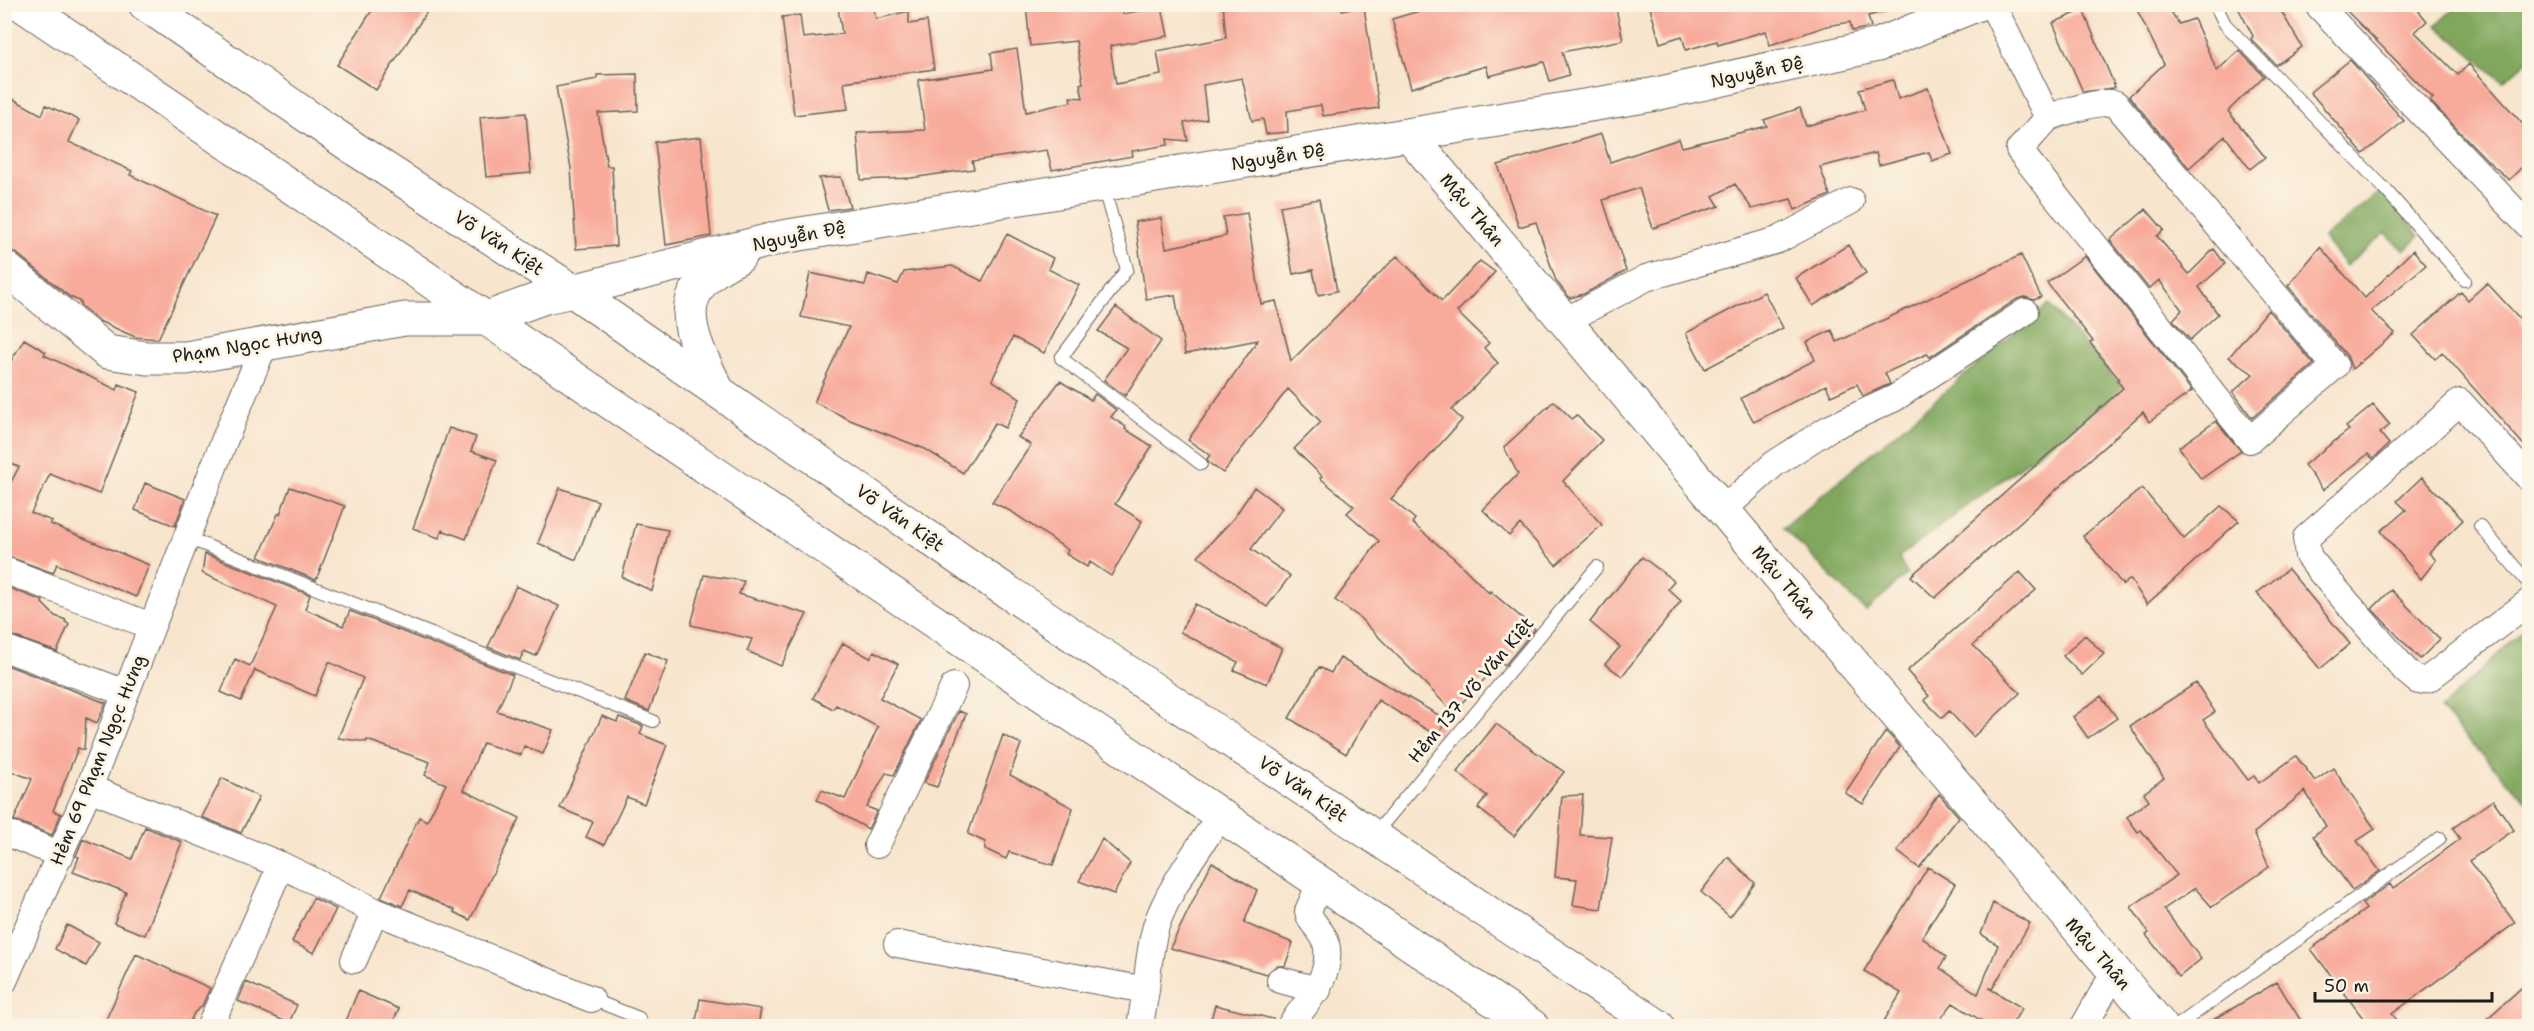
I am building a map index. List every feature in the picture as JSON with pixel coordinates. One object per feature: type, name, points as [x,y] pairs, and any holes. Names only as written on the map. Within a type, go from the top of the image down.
[{"type":"main road","points":[[21,4],[1527,1025]]},
{"type":"main road","name":"Võ Văn Kiệt","points":[[145,4],[358,151],[573,291],[987,578],[1658,1026]]},
{"type":"main road","name":"Nguyễn Đệ","points":[[484,319],[545,297],[782,237],[1651,95],[1878,45],[1978,4]]},
{"type":"main road","name":"Mậu Thân","points":[[1410,136],[1723,510],[2161,1026]]},
{"type":"main road","points":[[719,393],[696,348],[689,309],[699,284],[724,264],[782,237]]},
{"type":"main road","name":"Phạm Ngọc Hưng","points":[[4,267],[106,352],[147,358],[186,358],[405,319],[484,319]]},
{"type":"street","points":[[1992,4],[2048,118]]},
{"type":"street","points":[[2317,4],[2529,227]]},
{"type":"street","points":[[2107,101],[2116,104],[2335,366],[2250,440],[2019,150],[2048,118],[2107,101]]},
{"type":"street","points":[[1565,321],[1646,278],[1778,240],[1851,201]]},
{"type":"street","points":[[1723,510],[1774,464],[1828,429],[1895,398],[2025,312]]},
{"type":"street","name":"Hẻm 69 Phạm Ngọc Hưng","points":[[4,981],[12,943],[61,855],[265,343]]},
{"type":"street","points":[[2529,479],[2460,402],[2306,538],[2306,546],[2308,556],[2320,571],[2406,671],[2418,681],[2428,679],[2529,601]]},
{"type":"street","points":[[4,570],[151,626]]},
{"type":"street","points":[[4,648],[126,693]]},
{"type":"street","points":[[877,845],[954,686]]},
{"type":"street","points":[[89,788],[281,865],[375,910],[591,999]]},
{"type":"street","points":[[1140,1026],[1150,950],[1157,924],[1170,897],[1219,817]]},
{"type":"street","points":[[4,831],[61,855]]},
{"type":"street","points":[[210,1026],[281,865]]},
{"type":"street","points":[[1290,1026],[1318,990],[1325,963],[1326,944],[1308,911],[1320,883]]},
{"type":"street","points":[[354,960],[375,910]]},
{"type":"street","points":[[897,944],[1146,990]]},
{"type":"street","points":[[2084,1026],[2114,973]]},
{"type":"street","points":[[1280,980],[1318,990]]},
{"type":"lane","points":[[2215,4],[2225,24],[2384,188],[2465,280]]},
{"type":"lane","points":[[1103,185],[1127,269],[1061,358],[1201,464]]},
{"type":"lane","points":[[2480,526],[2529,585]]},
{"type":"lane","points":[[187,537],[653,721]]},
{"type":"lane","name":"Hẻm 137 Võ Văn Kiệt","points":[[1373,836],[1597,567]]},
{"type":"lane","points":[[2177,1026],[2440,838]]},
{"type":"lane","points":[[591,999],[639,1018]]},
{"type":"green space","points":[[2458,5],[2529,5],[2529,59],[2503,82],[2436,25]]},
{"type":"green space","points":[[2384,188],[2419,236],[2404,251],[2386,233],[2346,266],[2323,238]]},
{"type":"green space","points":[[2049,304],[2124,389],[1899,557],[1907,574],[1866,611],[1783,528]]},
{"type":"green space","points":[[2529,624],[2529,804],[2440,710]]},
{"type":"building","points":[[376,4],[432,4],[376,90],[337,65]]},
{"type":"building","points":[[873,4],[876,19],[909,11],[909,24],[927,21],[934,69],[844,82],[848,109],[794,115],[782,17],[800,15],[803,38],[842,34],[838,7]]},
{"type":"building","points":[[1026,4],[1121,4],[1123,14],[1162,7],[1168,36],[1110,46],[1116,84],[1161,75],[1157,51],[1226,38],[1223,4],[1341,4],[1342,10],[1364,7],[1379,108],[1323,116],[1321,105],[1287,111],[1288,132],[1266,134],[1263,119],[1252,121],[1242,78],[1203,85],[1207,119],[1184,123],[1188,141],[1167,139],[1168,145],[1132,151],[1133,156],[1052,170],[1047,150],[972,161],[974,169],[911,178],[861,180],[857,133],[925,130],[918,80],[993,69],[991,53],[1017,49],[1026,112],[1071,102],[1070,97],[1083,98],[1080,84],[1083,83],[1076,41],[1030,46]]},
{"type":"building","points":[[1443,4],[1615,4],[1623,40],[1562,52],[1569,75],[1550,81],[1544,62],[1489,76],[1486,66],[1411,88],[1392,19]]},
{"type":"building","points":[[1649,4],[1889,4],[1890,10],[1868,16],[1871,27],[1852,31],[1850,22],[1827,26],[1770,45],[1766,31],[1718,45],[1717,41],[1686,50],[1682,36],[1660,43]]},
{"type":"building","points":[[2134,4],[2166,4],[2179,24],[2194,19],[2217,71],[2239,50],[2264,76],[2228,111],[2265,157],[2250,169],[2225,136],[2189,168],[2129,96],[2164,64]]},
{"type":"building","points":[[2236,4],[2277,4],[2302,47],[2276,65],[2251,39],[2253,36]]},
{"type":"building","points":[[2340,4],[2413,4],[2427,21],[2415,32],[2458,75],[2469,64],[2529,131],[2529,160],[2509,180],[2430,101],[2433,98]]},
{"type":"building","points":[[2083,10],[2115,87],[2113,88],[2083,92],[2053,23]]},
{"type":"building","points":[[2350,60],[2404,121],[2363,154],[2310,92]]},
{"type":"building","points":[[637,74],[638,111],[598,113],[607,166],[612,166],[616,246],[576,249],[571,168],[556,87],[597,79],[597,75]]},
{"type":"building","points":[[1893,80],[1898,99],[1928,88],[1952,154],[1932,161],[1929,152],[1879,165],[1876,153],[1820,167],[1830,195],[1795,210],[1791,199],[1752,209],[1735,184],[1713,196],[1719,206],[1653,228],[1639,188],[1603,200],[1626,271],[1584,294],[1570,298],[1556,281],[1536,222],[1519,227],[1498,165],[1601,134],[1610,162],[1679,139],[1682,147],[1767,126],[1764,120],[1800,108],[1806,126],[1865,110],[1859,89]]},
{"type":"building","points":[[4,94],[42,115],[46,105],[79,120],[69,142],[132,171],[130,175],[216,216],[158,339],[135,337],[99,321],[80,305],[81,302],[70,297],[16,253],[4,249]]},
{"type":"building","points":[[526,113],[531,173],[486,177],[480,117]]},
{"type":"building","points":[[701,137],[711,236],[666,245],[655,142]]},
{"type":"building","points":[[841,177],[850,207],[828,210],[819,178]]},
{"type":"building","points":[[1319,199],[1337,291],[1318,295],[1313,270],[1293,274],[1280,206]]},
{"type":"building","points":[[2146,209],[2164,230],[2157,236],[2189,274],[2214,249],[2225,264],[2199,287],[2218,314],[2190,340],[2173,320],[2182,310],[2159,280],[2149,289],[2110,240]]},
{"type":"building","points":[[1247,213],[1261,304],[1276,301],[1291,361],[1397,256],[1442,301],[1480,261],[1495,272],[1457,312],[1489,343],[1484,348],[1498,363],[1452,410],[1462,420],[1391,499],[1415,519],[1412,523],[1456,560],[1489,593],[1490,591],[1535,629],[1505,665],[1501,662],[1453,712],[1359,617],[1335,600],[1379,541],[1347,513],[1354,506],[1320,478],[1322,476],[1294,449],[1321,422],[1288,389],[1223,473],[1209,463],[1207,459],[1210,455],[1188,440],[1258,340],[1185,354],[1175,295],[1146,299],[1135,222],[1161,218],[1166,248],[1226,236],[1223,217]]},
{"type":"building","points":[[1007,234],[1053,258],[1048,269],[1079,285],[1044,353],[1013,337],[992,380],[1020,399],[1005,428],[995,423],[963,473],[925,449],[850,420],[814,402],[849,327],[801,317],[810,273],[865,285],[868,274],[898,284],[904,272],[952,266],[982,281]]},
{"type":"building","points":[[1848,245],[1866,273],[1813,306],[1796,278]]},
{"type":"building","points":[[2320,247],[2365,298],[2413,250],[2426,265],[2371,311],[2395,333],[2352,369],[2347,356],[2288,286]]},
{"type":"building","points":[[2021,255],[2041,297],[2034,300],[2025,297],[2017,299],[1930,357],[1927,354],[1885,373],[1890,384],[1863,396],[1857,384],[1831,396],[1826,385],[1754,422],[1741,398],[1815,360],[1807,342],[1832,330],[1837,342]]},
{"type":"building","points":[[2085,256],[2192,391],[2149,422],[2143,412],[1935,598],[1911,576],[2123,388],[2117,380],[2119,379],[2090,343],[2093,341],[2047,283]]},
{"type":"building","points":[[2487,283],[2522,321],[2520,322],[2529,333],[2529,451],[2442,352],[2435,359],[2413,335],[2461,292],[2468,300]]},
{"type":"building","points":[[1764,292],[1783,328],[1705,369],[1686,333]]},
{"type":"building","points":[[1116,307],[1161,341],[1125,396],[1104,380],[1127,348],[1098,331]]},
{"type":"building","points":[[2268,310],[2314,364],[2252,418],[2233,392],[2253,374],[2229,357]]},
{"type":"building","points":[[24,339],[46,352],[44,355],[117,390],[119,384],[139,392],[99,494],[50,474],[31,513],[52,521],[50,524],[149,565],[136,597],[57,564],[53,573],[4,555],[4,495],[19,467],[4,460],[4,373]]},
{"type":"building","points":[[1060,381],[1091,400],[1095,394],[1116,410],[1111,417],[1152,446],[1115,504],[1142,521],[1111,576],[1090,562],[1087,567],[1066,554],[1068,550],[1012,512],[992,502],[1031,445],[1018,437]]},
{"type":"building","points":[[1554,401],[1572,419],[1576,415],[1602,440],[1563,481],[1602,525],[1556,565],[1520,524],[1509,536],[1483,510],[1518,474],[1504,447]]},
{"type":"building","points":[[2373,405],[2390,425],[2380,433],[2389,444],[2373,459],[2368,454],[2323,490],[2304,465],[2349,430],[2346,427]]},
{"type":"building","points":[[2216,421],[2241,451],[2201,479],[2179,447]]},
{"type":"building","points":[[449,428],[476,437],[471,451],[497,460],[466,539],[442,530],[439,538],[413,528]]},
{"type":"building","points":[[2422,477],[2463,520],[2429,553],[2436,560],[2421,579],[2381,531],[2406,510],[2397,501]]},
{"type":"building","points":[[145,483],[185,499],[175,526],[135,510]]},
{"type":"building","points":[[290,487],[345,506],[316,580],[259,557]]},
{"type":"building","points":[[1254,487],[1282,508],[1251,549],[1290,576],[1267,607],[1198,556],[1234,518]]},
{"type":"building","points":[[560,488],[598,501],[576,560],[538,543]]},
{"type":"building","points":[[2142,488],[2184,539],[2221,506],[2239,521],[2147,604],[2130,579],[2123,585],[2083,536]]},
{"type":"building","points":[[636,524],[668,530],[652,591],[622,577]]},
{"type":"building","points":[[205,554],[310,595],[305,609],[343,626],[350,611],[513,675],[497,711],[553,730],[543,754],[524,746],[521,755],[483,743],[463,790],[520,818],[470,920],[454,912],[455,910],[410,890],[402,906],[381,897],[419,817],[427,821],[446,784],[425,775],[430,762],[367,740],[366,742],[338,738],[363,678],[329,662],[315,696],[255,670],[241,701],[221,692],[235,659],[250,666],[277,607],[202,573]]},
{"type":"building","points":[[1642,557],[1674,581],[1668,589],[1681,601],[1622,676],[1605,664],[1620,647],[1590,622]]},
{"type":"building","points":[[2288,569],[2350,644],[2320,669],[2257,593]]},
{"type":"building","points":[[2020,572],[2036,590],[1973,645],[2020,693],[1973,737],[1949,711],[1942,718],[1924,700],[1929,696],[1907,671]]},
{"type":"building","points":[[704,575],[744,581],[739,594],[807,614],[781,666],[747,651],[752,639],[691,625]]},
{"type":"building","points":[[4,586],[43,601],[42,603],[55,616],[66,620],[65,622],[69,624],[57,652],[4,633]]},
{"type":"building","points":[[516,586],[559,606],[536,656],[524,651],[520,660],[488,647]]},
{"type":"building","points":[[2391,590],[2440,639],[2420,659],[2372,609]]},
{"type":"building","points":[[1195,604],[1282,648],[1267,684],[1234,670],[1238,662],[1180,632]]},
{"type":"building","points":[[2085,635],[2104,654],[2082,675],[2063,656]]},
{"type":"building","points":[[843,643],[870,658],[874,651],[898,664],[880,698],[921,720],[894,775],[886,773],[867,807],[877,811],[868,829],[817,800],[822,790],[845,799],[878,727],[836,705],[833,709],[813,698]]},
{"type":"building","points":[[645,652],[668,661],[649,711],[625,701]]},
{"type":"building","points":[[1340,658],[1447,720],[1437,736],[1378,700],[1346,754],[1289,718],[1319,667],[1331,673]]},
{"type":"building","points":[[4,664],[106,703],[97,723],[86,718],[84,750],[78,748],[53,811],[61,814],[52,835],[14,820],[32,779],[8,770],[12,761],[4,759]]},
{"type":"building","points":[[2196,683],[2215,712],[2203,720],[2248,780],[2254,776],[2259,783],[2296,756],[2315,781],[2333,768],[2375,829],[2357,841],[2380,871],[2352,890],[2313,836],[2326,826],[2305,791],[2254,833],[2269,867],[2212,907],[2195,888],[2164,909],[2201,959],[2179,977],[2146,935],[2149,933],[2131,907],[2177,875],[2141,830],[2138,832],[2127,817],[2149,800],[2144,793],[2164,778],[2130,726]]},
{"type":"building","points":[[2101,696],[2117,718],[2088,738],[2073,717]]},
{"type":"building","points":[[959,711],[966,714],[937,787],[924,783]]},
{"type":"building","points":[[602,716],[617,722],[619,717],[643,726],[640,734],[667,745],[644,804],[627,797],[604,845],[586,837],[593,822],[560,808]]},
{"type":"building","points":[[1496,724],[1564,772],[1514,836],[1478,808],[1487,796],[1457,772]]},
{"type":"building","points":[[1886,731],[1900,747],[1863,804],[1845,793]]},
{"type":"building","points":[[1003,735],[1021,744],[1010,775],[1073,808],[1053,865],[1009,852],[1006,859],[985,849],[985,842],[968,834]]},
{"type":"building","points":[[222,778],[259,797],[241,833],[202,817]]},
{"type":"building","points":[[1939,794],[1959,817],[1919,868],[1897,851]]},
{"type":"building","points":[[1583,795],[1580,835],[1612,837],[1601,909],[1573,905],[1577,879],[1555,877],[1562,796]]},
{"type":"building","points":[[2493,800],[2514,830],[2469,861],[2515,923],[2392,1014],[2402,1026],[2369,1026],[2311,949],[2366,909],[2362,904],[2390,884],[2393,889],[2460,839],[2453,828]]},
{"type":"building","points":[[145,827],[182,842],[145,935],[114,923],[126,892],[73,872],[83,839],[132,859]]},
{"type":"building","points":[[1102,839],[1130,863],[1114,894],[1079,881]]},
{"type":"building","points":[[1728,857],[1755,883],[1730,917],[1701,892]]},
{"type":"building","points":[[1212,862],[1257,890],[1244,923],[1293,943],[1285,966],[1276,966],[1267,974],[1170,948]]},
{"type":"building","points":[[1928,867],[1955,884],[1922,937],[1946,957],[1940,968],[1978,994],[1998,945],[1981,934],[1993,903],[2030,923],[1992,989],[1989,988],[2022,1008],[2011,1026],[1990,1026],[1953,1003],[1935,1026],[1881,1026],[1901,993],[1864,971]]},
{"type":"building","points":[[313,898],[336,909],[314,953],[292,942]]},
{"type":"building","points":[[67,925],[99,942],[86,966],[55,949]]},
{"type":"building","points":[[136,954],[210,988],[202,1006],[194,1013],[188,1026],[103,1026]]},
{"type":"building","points":[[2529,981],[2529,1026],[2479,1026]]},
{"type":"building","points":[[246,982],[297,1005],[289,1023],[238,1001]]},
{"type":"building","points":[[2277,982],[2304,1026],[2203,1026]]},
{"type":"building","points":[[358,991],[399,1009],[391,1026],[344,1026]]},
{"type":"building","points":[[700,999],[761,1009],[758,1026],[718,1026],[718,1024],[696,1021]]},
{"type":"building","points":[[1215,1005],[1273,1019],[1273,1026],[1209,1026]]}]
